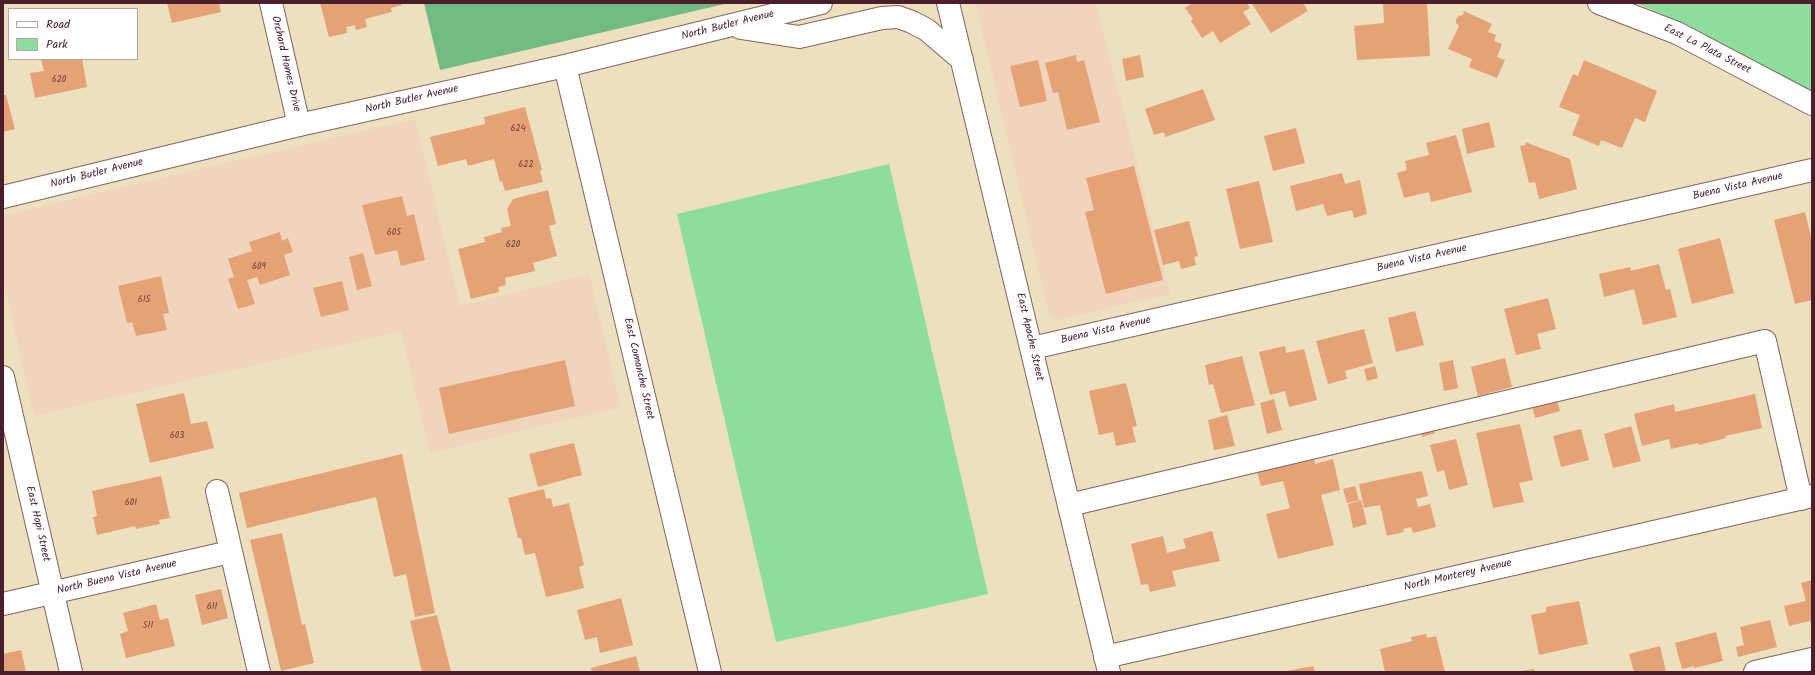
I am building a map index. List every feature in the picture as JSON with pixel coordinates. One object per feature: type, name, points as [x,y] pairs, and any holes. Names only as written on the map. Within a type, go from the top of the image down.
[{"type":"street","name":"Orchard Homes Drive","points":[[271,3],[299,125]]},
{"type":"street","name":"North Butler Avenue","points":[[3,197],[299,125],[565,66],[821,3]]},
{"type":"street","name":"East Apache Street","points":[[948,3],[1107,664]]},
{"type":"street","name":"East La Plata Street","points":[[1600,3],[1677,33],[1812,104]]},
{"type":"street","points":[[732,26],[799,37],[882,18],[898,17],[927,30],[962,60]]},
{"type":"street","name":"East Comanche Street","points":[[565,66],[710,672]]},
{"type":"street","name":"Buena Vista Avenue","points":[[1032,348],[1812,170]]},
{"type":"street","points":[[1069,505],[1765,341],[1807,497]]},
{"type":"street","name":"East Hopi Street","points":[[3,377],[71,672]]},
{"type":"street","points":[[217,491],[259,672]]},
{"type":"street","name":"North Monterey Avenue","points":[[1107,664],[1807,497]]},
{"type":"street","name":"North Buena Vista Avenue","points":[[3,604],[230,552]]},
{"type":"street","points":[[1755,672],[1812,658]]},
{"type":"shaded area","points":[[977,3],[1096,3],[1170,294],[1055,320],[1049,314],[977,9]]},
{"type":"shaded area","points":[[415,119],[460,306],[589,274],[621,407],[430,453],[401,331],[34,416],[3,279],[3,215]]},
{"type":"green space","points":[[424,3],[729,3],[440,70]]},
{"type":"green space","points":[[1636,3],[1812,3],[1812,92],[1677,21]]},
{"type":"green space","points":[[889,164],[988,594],[776,642],[677,214]]},
{"type":"building","points":[[167,3],[219,3],[221,12],[172,23]]},
{"type":"building","points":[[320,3],[401,3],[402,5],[391,8],[392,12],[365,19],[367,27],[356,30],[355,25],[346,27],[347,33],[329,37]]},
{"type":"building","points":[[1192,3],[1247,3],[1250,8],[1243,12],[1251,24],[1220,43],[1213,31],[1202,38],[1191,21],[1193,19],[1185,8]]},
{"type":"building","points":[[1303,3],[1308,11],[1271,33],[1252,4]]},
{"type":"building","points":[[1383,3],[1427,3],[1430,56],[1357,60],[1354,26],[1384,23]]},
{"type":"building","points":[[1464,11],[1492,24],[1488,32],[1496,35],[1494,41],[1502,44],[1497,57],[1505,60],[1497,78],[1469,67],[1472,59],[1448,49],[1459,26],[1456,23],[1456,19],[1463,15]]},
{"type":"building","points":[[1076,55],[1077,62],[1084,60],[1100,122],[1067,130],[1058,92],[1053,93],[1045,63]]},
{"type":"building","points":[[1140,55],[1144,77],[1126,81],[1122,59]]},
{"type":"building","points":[[41,60],[82,60],[87,87],[35,98],[30,73],[44,71]]},
{"type":"building","points":[[1038,60],[1047,101],[1020,107],[1010,66]]},
{"type":"building","points":[[1584,60],[1657,91],[1645,122],[1635,118],[1622,148],[1601,140],[1599,146],[1572,135],[1580,115],[1559,107],[1573,74],[1578,76]]},
{"type":"building","points":[[1203,89],[1215,120],[1165,137],[1164,132],[1154,135],[1145,109]]},
{"type":"building","points":[[3,95],[6,95],[15,129],[3,132]]},
{"type":"building","points":[[525,107],[542,170],[540,171],[543,182],[505,191],[502,181],[500,182],[494,159],[468,166],[466,159],[438,166],[430,137],[485,124],[484,117]]},
{"type":"building","points":[[1489,122],[1495,147],[1467,154],[1462,129]]},
{"type":"building","points":[[1296,128],[1305,163],[1273,171],[1264,136]]},
{"type":"building","points":[[1456,135],[1472,192],[1431,202],[1429,192],[1404,198],[1397,173],[1407,170],[1405,161],[1429,155],[1426,143]]},
{"type":"building","points":[[1525,142],[1570,159],[1577,189],[1539,199],[1535,182],[1529,183],[1520,146],[1526,145]]},
{"type":"building","points":[[1134,166],[1163,280],[1106,294],[1085,212],[1094,210],[1086,178]]},
{"type":"building","points":[[1342,173],[1345,184],[1360,180],[1367,214],[1354,218],[1352,210],[1327,216],[1323,204],[1296,211],[1290,186]]},
{"type":"building","points":[[1259,181],[1273,242],[1240,249],[1226,189]]},
{"type":"building","points":[[548,190],[556,224],[549,226],[557,256],[533,263],[535,271],[505,278],[506,285],[498,287],[499,292],[471,299],[458,249],[485,242],[484,237],[502,232],[501,228],[511,226],[507,209],[513,199]]},
{"type":"building","points":[[402,196],[407,216],[414,214],[425,260],[401,266],[397,250],[375,255],[362,205]]},
{"type":"building","points":[[1805,212],[1812,241],[1812,300],[1795,304],[1774,220]]},
{"type":"building","points":[[1189,221],[1198,256],[1194,257],[1196,265],[1181,269],[1179,261],[1163,265],[1154,230]]},
{"type":"building","points":[[280,232],[282,241],[288,238],[293,252],[284,255],[290,275],[260,285],[257,277],[247,280],[255,304],[238,309],[228,279],[234,277],[228,259],[252,251],[249,242]]},
{"type":"building","points":[[1720,238],[1734,293],[1692,304],[1678,249]]},
{"type":"building","points":[[363,253],[372,286],[357,290],[349,257]]},
{"type":"building","points":[[1659,264],[1666,290],[1670,289],[1677,317],[1643,325],[1634,289],[1604,297],[1599,274],[1630,267],[1631,271]]},
{"type":"building","points":[[161,276],[169,313],[163,314],[167,330],[136,336],[132,322],[127,323],[118,286]]},
{"type":"building","points":[[342,281],[349,310],[321,317],[313,288]]},
{"type":"building","points":[[1548,298],[1556,329],[1537,334],[1541,349],[1516,355],[1504,309]]},
{"type":"building","points":[[1415,311],[1424,345],[1396,352],[1388,318]]},
{"type":"building","points":[[1364,329],[1373,363],[1345,371],[1347,379],[1328,384],[1316,341]]},
{"type":"building","points":[[1285,346],[1286,353],[1304,349],[1317,400],[1289,407],[1285,391],[1270,395],[1259,352]]},
{"type":"building","points":[[1242,356],[1255,405],[1221,413],[1213,384],[1209,385],[1205,365]]},
{"type":"building","points":[[1505,358],[1512,387],[1478,396],[1471,367]]},
{"type":"building","points":[[565,360],[575,406],[449,434],[439,388]]},
{"type":"building","points":[[1453,360],[1458,388],[1444,391],[1439,363]]},
{"type":"building","points":[[1375,366],[1378,378],[1367,381],[1364,369]]},
{"type":"building","points":[[1126,383],[1137,426],[1132,427],[1136,442],[1116,446],[1113,432],[1099,435],[1089,391]]},
{"type":"building","points":[[184,393],[191,424],[207,421],[214,448],[150,463],[136,404]]},
{"type":"building","points":[[1755,394],[1762,428],[1725,436],[1726,438],[1699,445],[1698,443],[1671,449],[1669,439],[1642,446],[1634,414],[1674,404],[1675,412]]},
{"type":"building","points":[[1556,396],[1560,411],[1535,418],[1531,402]]},
{"type":"building","points":[[1274,399],[1282,430],[1267,434],[1260,403]]},
{"type":"building","points":[[1227,415],[1235,446],[1214,450],[1208,420]]},
{"type":"building","points":[[1520,424],[1533,480],[1519,483],[1524,502],[1493,508],[1476,433]]},
{"type":"building","points":[[1433,425],[1435,433],[1422,437],[1420,428]]},
{"type":"building","points":[[1631,426],[1641,461],[1613,468],[1604,434]]},
{"type":"building","points":[[1581,429],[1589,460],[1561,467],[1553,436]]},
{"type":"building","points":[[1456,439],[1468,485],[1449,490],[1444,470],[1437,472],[1430,445]]},
{"type":"building","points":[[574,443],[582,475],[538,487],[529,454]]},
{"type":"building","points":[[402,454],[435,613],[415,617],[406,574],[394,577],[376,497],[247,528],[239,493]]},
{"type":"building","points":[[1313,454],[1315,464],[1333,459],[1340,490],[1321,495],[1334,545],[1278,559],[1266,514],[1290,508],[1283,481],[1261,486],[1256,468]]},
{"type":"building","points":[[1422,471],[1428,496],[1416,499],[1418,507],[1430,504],[1436,527],[1413,533],[1411,527],[1403,529],[1404,532],[1387,536],[1380,505],[1364,508],[1359,484]]},
{"type":"building","points":[[161,476],[170,518],[159,520],[160,524],[136,529],[135,526],[97,535],[93,517],[97,516],[92,491]]},
{"type":"building","points":[[1355,486],[1359,500],[1347,503],[1343,489]]},
{"type":"building","points":[[544,489],[546,499],[551,498],[553,507],[569,503],[584,565],[579,567],[584,588],[546,597],[535,553],[525,555],[521,538],[518,538],[508,498]]},
{"type":"building","points":[[1361,500],[1367,524],[1353,528],[1348,504]]},
{"type":"building","points":[[1212,531],[1220,561],[1172,571],[1176,586],[1150,592],[1148,584],[1141,585],[1131,544],[1163,536],[1167,553],[1186,548],[1183,539]]},
{"type":"building","points":[[282,533],[302,625],[305,624],[314,663],[281,671],[250,540]]},
{"type":"building","points":[[1812,580],[1812,627],[1810,621],[1789,626],[1784,606],[1806,601],[1801,583]]},
{"type":"building","points":[[221,589],[228,618],[202,625],[195,595]]},
{"type":"building","points":[[621,598],[633,645],[600,653],[597,637],[585,640],[577,610]]},
{"type":"building","points":[[1579,601],[1588,644],[1539,655],[1531,615],[1546,612],[1546,607]]},
{"type":"building","points":[[156,604],[160,620],[168,618],[175,646],[126,658],[120,634],[128,631],[123,613]]},
{"type":"building","points":[[437,615],[451,672],[422,672],[410,621]]},
{"type":"building","points":[[1770,620],[1777,647],[1738,657],[1736,647],[1744,645],[1740,627]]},
{"type":"building","points":[[1716,632],[1723,661],[1694,668],[1694,666],[1682,669],[1675,643]]},
{"type":"building","points":[[1426,634],[1427,638],[1436,636],[1445,672],[1385,672],[1380,649],[1412,641],[1411,637]]},
{"type":"building","points":[[1660,646],[1666,672],[1634,672],[1629,654]]},
{"type":"building","points":[[21,650],[26,672],[3,672],[3,654]]},
{"type":"building","points":[[636,656],[640,672],[592,672],[591,668]]},
{"type":"building","points":[[1313,666],[1315,672],[1287,672],[1287,671]]},
{"type":"building","points":[[1534,669],[1535,672],[1521,672],[1521,671]]}]
